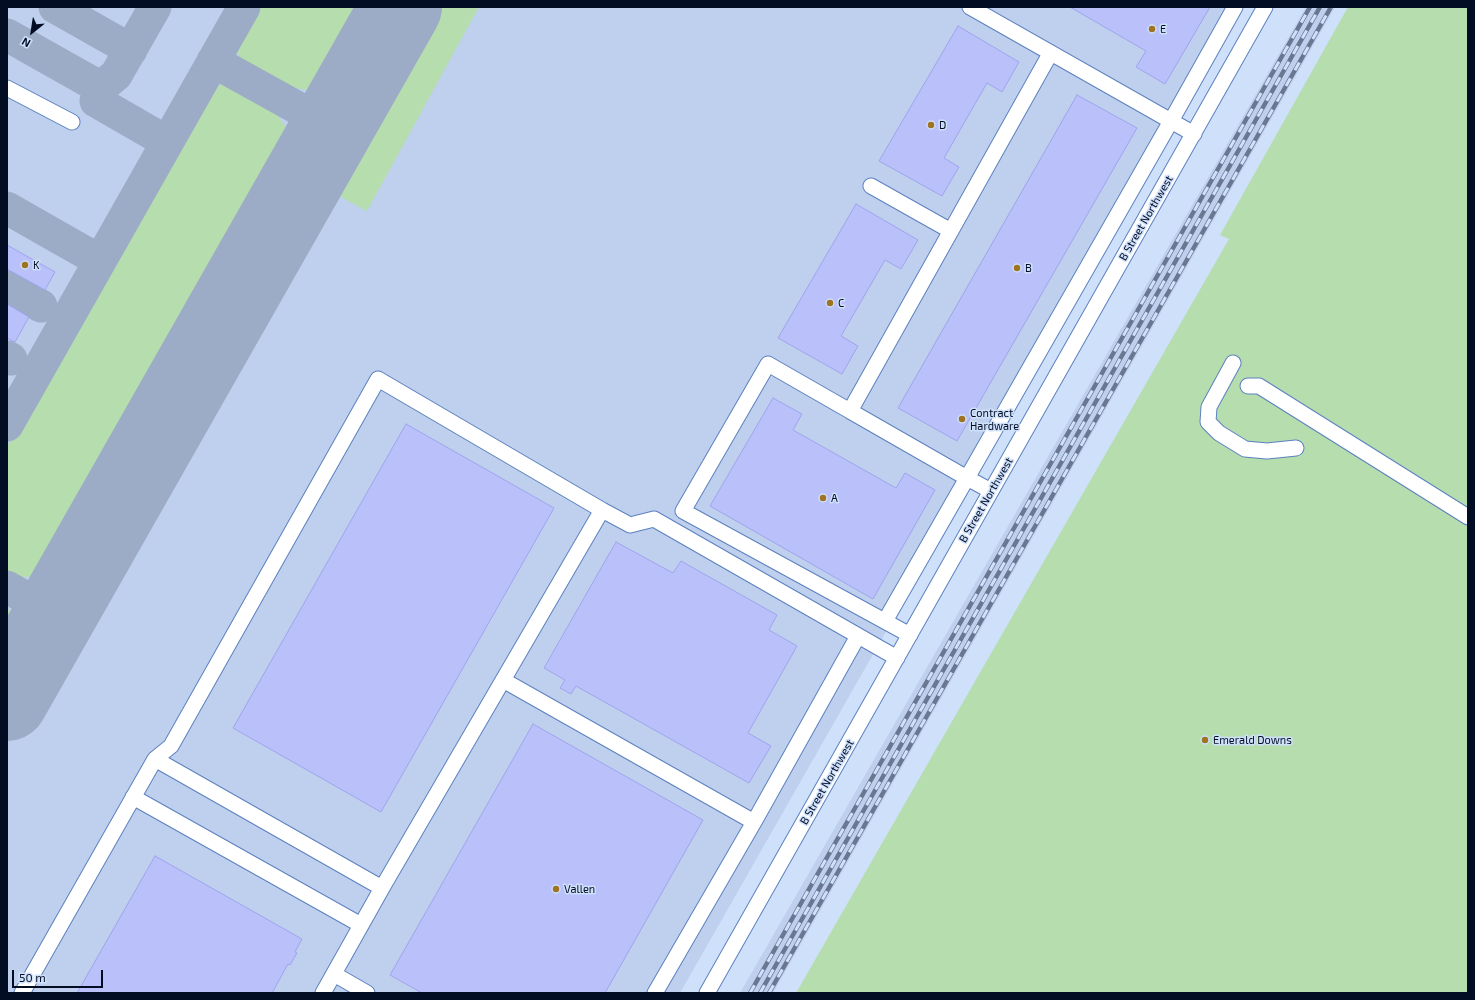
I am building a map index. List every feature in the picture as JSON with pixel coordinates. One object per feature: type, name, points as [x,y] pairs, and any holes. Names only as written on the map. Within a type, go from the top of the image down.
[{"type":"street","points":[[970,7],[1050,54],[1194,134]]},
{"type":"street","points":[[885,621],[1235,7]]},
{"type":"street","name":"B Street Northwest","points":[[707,993],[1266,7]]},
{"type":"street","points":[[850,411],[1050,54]]},
{"type":"street","points":[[7,88],[72,122]]},
{"type":"street","points":[[871,186],[951,231]]},
{"type":"street","points":[[1233,363],[1209,407],[1208,422],[1219,433],[1245,449],[1268,451],[1296,448]]},
{"type":"street","points":[[910,635],[683,511],[768,364],[991,492]]},
{"type":"street","points":[[22,993],[155,759],[171,746],[378,379],[602,510],[630,525],[654,519],[897,658]]},
{"type":"street","points":[[1248,386],[1259,386],[1468,517]]},
{"type":"street","points":[[323,993],[382,888],[602,510]]},
{"type":"street","points":[[655,993],[754,822],[858,636]]},
{"type":"street","points":[[503,680],[754,822]]},
{"type":"street","points":[[155,759],[382,888]]},
{"type":"street","points":[[133,797],[361,925]]},
{"type":"street","points":[[334,974],[367,993]]},
{"type":"shaded area","points":[[7,7],[1242,7],[680,993],[7,993]]},
{"type":"shaded area","points":[[1306,7],[1335,7],[773,993],[740,993]]},
{"type":"green space","points":[[259,7],[373,7],[338,69],[319,85],[304,90],[275,82],[245,66],[235,49]]},
{"type":"green space","points":[[422,7],[479,7],[367,211],[322,187],[353,125]]},
{"type":"green space","name":"Emerald Downs","points":[[1348,7],[1468,7],[1468,993],[796,993],[1229,239],[1220,235]]},
{"type":"green space","points":[[221,84],[248,92],[276,113],[289,132],[290,153],[132,433],[58,559],[38,578],[15,576],[7,573],[7,447],[87,306],[164,163],[204,98]]},
{"type":"green space","points":[[7,606],[15,625],[13,639],[7,649]]},
{"type":"building","name":"E","points":[[1070,7],[1210,7],[1165,84],[1136,67],[1146,51]]},
{"type":"building","name":"D","points":[[958,26],[1019,62],[1002,92],[987,83],[944,158],[959,167],[942,196],[879,161]]},
{"type":"building","name":"B","points":[[1077,95],[1137,128],[957,441],[898,408]]},
{"type":"building","name":"C","points":[[856,204],[918,240],[901,269],[885,260],[841,336],[858,346],[842,374],[778,338]]},
{"type":"building","name":"K","points":[[7,245],[55,272],[45,290],[7,269]]},
{"type":"building","points":[[7,304],[29,317],[15,342],[7,338]]},
{"type":"building","name":"A","points":[[773,398],[802,414],[793,430],[896,488],[905,473],[935,490],[873,599],[710,506]]},
{"type":"building","points":[[406,424],[554,508],[381,812],[233,728]]},
{"type":"building","points":[[616,542],[673,573],[681,561],[777,615],[769,630],[797,646],[748,733],[771,746],[749,783],[576,686],[571,694],[560,688],[565,680],[544,668]]},
{"type":"building","points":[[533,724],[703,820],[605,993],[422,993],[390,975]]},
{"type":"building","points":[[155,856],[302,939],[295,952],[297,953],[290,965],[288,964],[272,993],[77,993]]},
{"type":"taxiway","points":[[55,7],[131,50]]},
{"type":"taxiway","points":[[155,7],[116,75],[106,83],[96,101],[167,142]]},
{"type":"taxiway","points":[[7,425],[244,7]]},
{"type":"taxiway","points":[[7,35],[103,89]]},
{"type":"taxiway","points":[[213,61],[332,127]]},
{"type":"taxiway","points":[[7,208],[100,261]]},
{"type":"taxiway","points":[[7,287],[41,306]]},
{"type":"taxiway","points":[[7,357],[11,359]]},
{"type":"taxiway","points":[[7,587],[56,615]]},
{"type":"runway","points":[[7,700],[401,7]]},
{"type":"railway","points":[[750,993],[1310,7]]},
{"type":"railway","points":[[760,993],[1320,7]]},
{"type":"railway","points":[[769,993],[1331,7]]},
{"type":"place","name":"E","points":[[1152,29]]},
{"type":"place","name":"D","points":[[931,125]]},
{"type":"place","name":"K","points":[[25,265]]},
{"type":"place","name":"B","points":[[1017,268]]},
{"type":"place","name":"C","points":[[830,303]]},
{"type":"place","name":"Contract Hardware","points":[[962,419]]},
{"type":"place","name":"A","points":[[823,498]]},
{"type":"place","name":"Emerald Downs","points":[[1205,740]]},
{"type":"place","name":"Vallen","points":[[556,889]]}]
